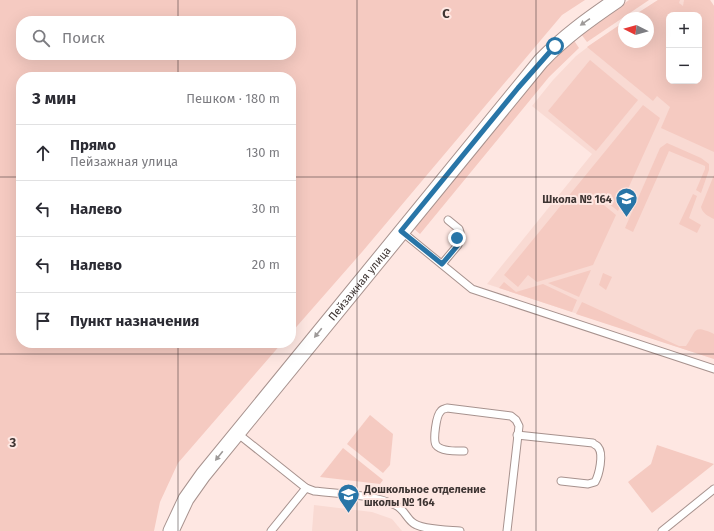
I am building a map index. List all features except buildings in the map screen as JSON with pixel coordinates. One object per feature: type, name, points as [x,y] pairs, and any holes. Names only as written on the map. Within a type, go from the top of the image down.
[{"type":"street","name":"Пейзажная улица","points":[[171,531],[186,499],[203,475],[541,61],[572,31],[617,0]]},
{"type":"lane","points":[[442,264],[458,245],[456,239],[460,232],[459,229],[448,220]]},
{"type":"lane","points":[[401,231],[472,289],[714,369]]},
{"type":"lane","points":[[464,452],[442,449],[437,446],[434,439],[437,416],[440,411],[447,408],[511,416],[516,420],[519,426],[507,531]]},
{"type":"lane","points":[[238,433],[306,488],[314,491],[374,498],[396,505],[413,523],[422,527],[460,531]]},
{"type":"lane","points":[[517,435],[593,443],[599,447],[601,458],[599,475],[595,482],[588,484],[561,481]]},
{"type":"lane","points":[[271,531],[306,488]]},
{"type":"lane","points":[[662,531],[714,489]]},
{"type":"shaded area","points":[[0,0],[585,0],[562,15],[362,252],[296,327],[296,72],[16,72],[16,348],[278,348],[178,463],[160,502],[154,531],[0,531]]},
{"type":"shaded area","points":[[629,0],[649,0],[631,12],[618,12],[618,21],[587,42],[581,34]]},
{"type":"shaded area","name":"Школа № 164","points":[[658,0],[710,0],[714,6],[714,359],[487,284],[592,154],[532,106],[553,80],[576,56],[618,26],[618,48],[654,48],[654,12],[639,12]]},
{"type":"shaded area","points":[[658,0],[680,0],[679,3],[683,6],[684,0],[710,0],[714,6],[714,152],[661,128],[670,107],[657,96],[653,101],[587,47],[618,26],[618,48],[654,48],[654,12],[639,12]]},
{"type":"shaded area","points":[[573,39],[579,48],[549,77],[420,234],[413,228],[542,70]]},
{"type":"shaded area","points":[[590,60],[638,100],[596,151],[548,111]]},
{"type":"shaded area","points":[[643,105],[660,118],[618,211],[595,193],[591,197],[598,203],[599,201],[616,215],[593,265],[537,282],[528,275],[518,287],[504,275]]},
{"type":"shaded area","points":[[667,143],[701,158],[709,164],[709,170],[701,193],[696,190],[705,166],[669,151],[633,232],[625,228],[660,148]]},
{"type":"shaded area","points":[[714,175],[714,219],[704,213],[701,207]]},
{"type":"shaded area","points":[[693,194],[697,196],[689,218],[701,225],[697,233],[679,224]]},
{"type":"shaded area","points":[[591,270],[579,297],[548,283]]},
{"type":"shaded area","points":[[603,273],[612,277],[606,290],[599,285]]},
{"type":"shaded area","points":[[504,282],[516,292],[543,284],[577,300],[572,312],[499,288]]},
{"type":"shaded area","points":[[582,302],[679,346],[686,346],[698,329],[714,334],[714,359],[576,314]]},
{"type":"shaded area","points":[[370,415],[393,434],[390,465],[383,473],[347,444]]},
{"type":"shaded area","points":[[657,445],[714,464],[652,513],[628,482],[651,464]]},
{"type":"shaded area","points":[[343,448],[383,480],[380,484],[320,477]]},
{"type":"shaded area","name":"Дошкольное отделение школы № 164","points":[[314,505],[372,512],[392,519],[402,531],[312,531]]},
{"type":"place","name":"Школа № 164","points":[[627,218]]},
{"type":"place","name":"Дошкольное отделение школы № 164","points":[[348,514]]},
{"type":"route","points":[[457,238],[458,245],[442,264],[401,231],[518,88],[555,46]]}]
